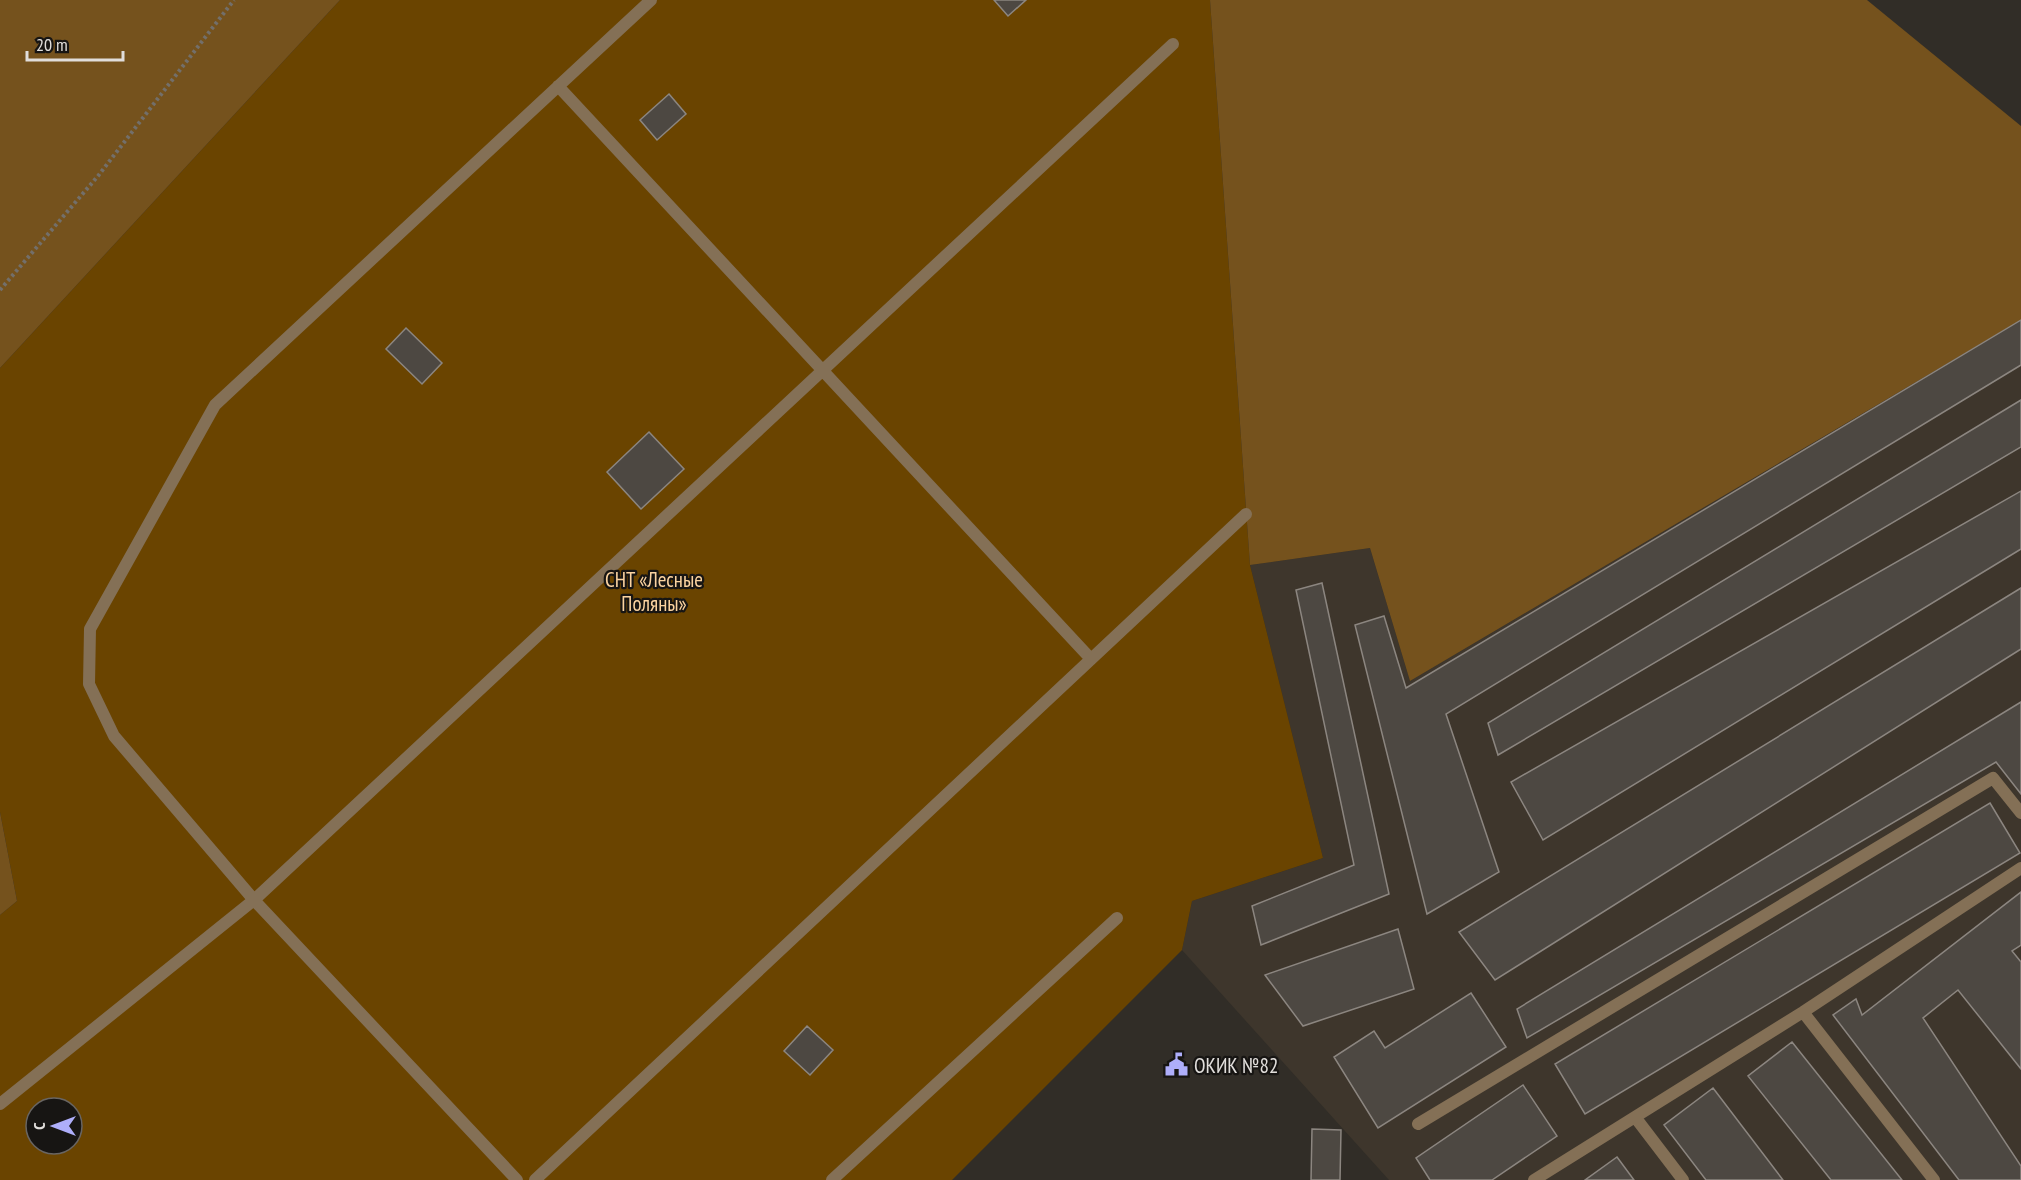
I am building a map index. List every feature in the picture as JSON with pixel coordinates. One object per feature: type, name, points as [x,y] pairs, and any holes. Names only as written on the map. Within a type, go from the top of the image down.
[{"type":"lane","points":[[517,1180],[254,900],[114,736],[89,684],[90,629],[215,405],[651,0]]},
{"type":"lane","points":[[0,1104],[254,900],[1173,44]]},
{"type":"lane","points":[[558,86],[1091,659]]},
{"type":"lane","points":[[535,1180],[1246,514]]},
{"type":"lane","points":[[1418,1124],[1993,778],[2021,813]]},
{"type":"lane","points":[[1534,1180],[1803,1012],[2021,868]]},
{"type":"lane","points":[[832,1180],[1117,918]]},
{"type":"lane","points":[[1803,1012],[1934,1180]]},
{"type":"lane","points":[[1635,1117],[1683,1180]]},
{"type":"path","points":[[0,290],[98,176],[234,0]]},
{"type":"shaded area","points":[[0,0],[340,0],[0,368]]},
{"type":"shaded area","points":[[1210,0],[1867,0],[2021,126],[2021,320],[1410,681],[1370,548],[1250,565]]},
{"type":"shaded area","points":[[2021,320],[2021,1180],[1389,1180],[1182,950],[1192,901],[1323,858],[1250,565],[1370,548],[1410,681]]},
{"type":"shaded area","points":[[0,812],[17,901],[0,915]]},
{"type":"green space","name":"СНТ «Лесные Поляны»","points":[[340,0],[1210,0],[1250,565],[1323,858],[1192,901],[1182,950],[952,1180],[0,1180],[0,915],[17,901],[0,812],[0,368]]},
{"type":"building","points":[[994,0],[1026,0],[1008,16]]},
{"type":"building","points":[[669,94],[686,114],[657,140],[640,120]]},
{"type":"building","points":[[2021,320],[2021,365],[1446,714],[1499,872],[1427,914],[1355,625],[1384,616],[1406,688]]},
{"type":"building","points":[[406,328],[442,363],[422,384],[386,349]]},
{"type":"building","points":[[2021,400],[2021,447],[1498,755],[1488,723]]},
{"type":"building","points":[[649,432],[684,469],[641,509],[607,472]]},
{"type":"building","points":[[2021,491],[2021,549],[1543,840],[1511,782]]},
{"type":"building","points":[[1322,583],[1389,894],[1261,945],[1252,906],[1354,865],[1296,590]]},
{"type":"building","points":[[2021,588],[2021,649],[1495,980],[1459,932]]},
{"type":"building","points":[[2021,702],[2021,794],[1996,762],[1527,1038],[1517,1009]]},
{"type":"building","points":[[1990,803],[2020,853],[1585,1114],[1555,1064]]},
{"type":"building","points":[[2021,892],[2021,945],[2012,951],[2021,962],[2021,1069],[1958,990],[1923,1018],[2021,1166],[2021,1180],[1959,1180],[1833,1015],[1856,999],[1862,1015]]},
{"type":"building","points":[[1398,929],[1414,989],[1303,1026],[1265,975]]},
{"type":"building","points":[[1471,993],[1506,1047],[1378,1128],[1334,1057],[1374,1031],[1385,1048]]},
{"type":"building","points":[[807,1026],[833,1050],[810,1075],[784,1051]]},
{"type":"building","points":[[1792,1042],[1902,1180],[1831,1180],[1748,1076]]},
{"type":"building","points":[[1523,1085],[1557,1136],[1492,1180],[1430,1180],[1416,1158]]},
{"type":"building","points":[[1713,1088],[1783,1180],[1706,1180],[1664,1125]]},
{"type":"building","points":[[1312,1129],[1341,1130],[1340,1180],[1311,1180]]},
{"type":"building","points":[[1617,1157],[1634,1180],[1585,1180]]},
{"type":"place","name":"ОКИК №82","points":[[1176,1065]]}]
